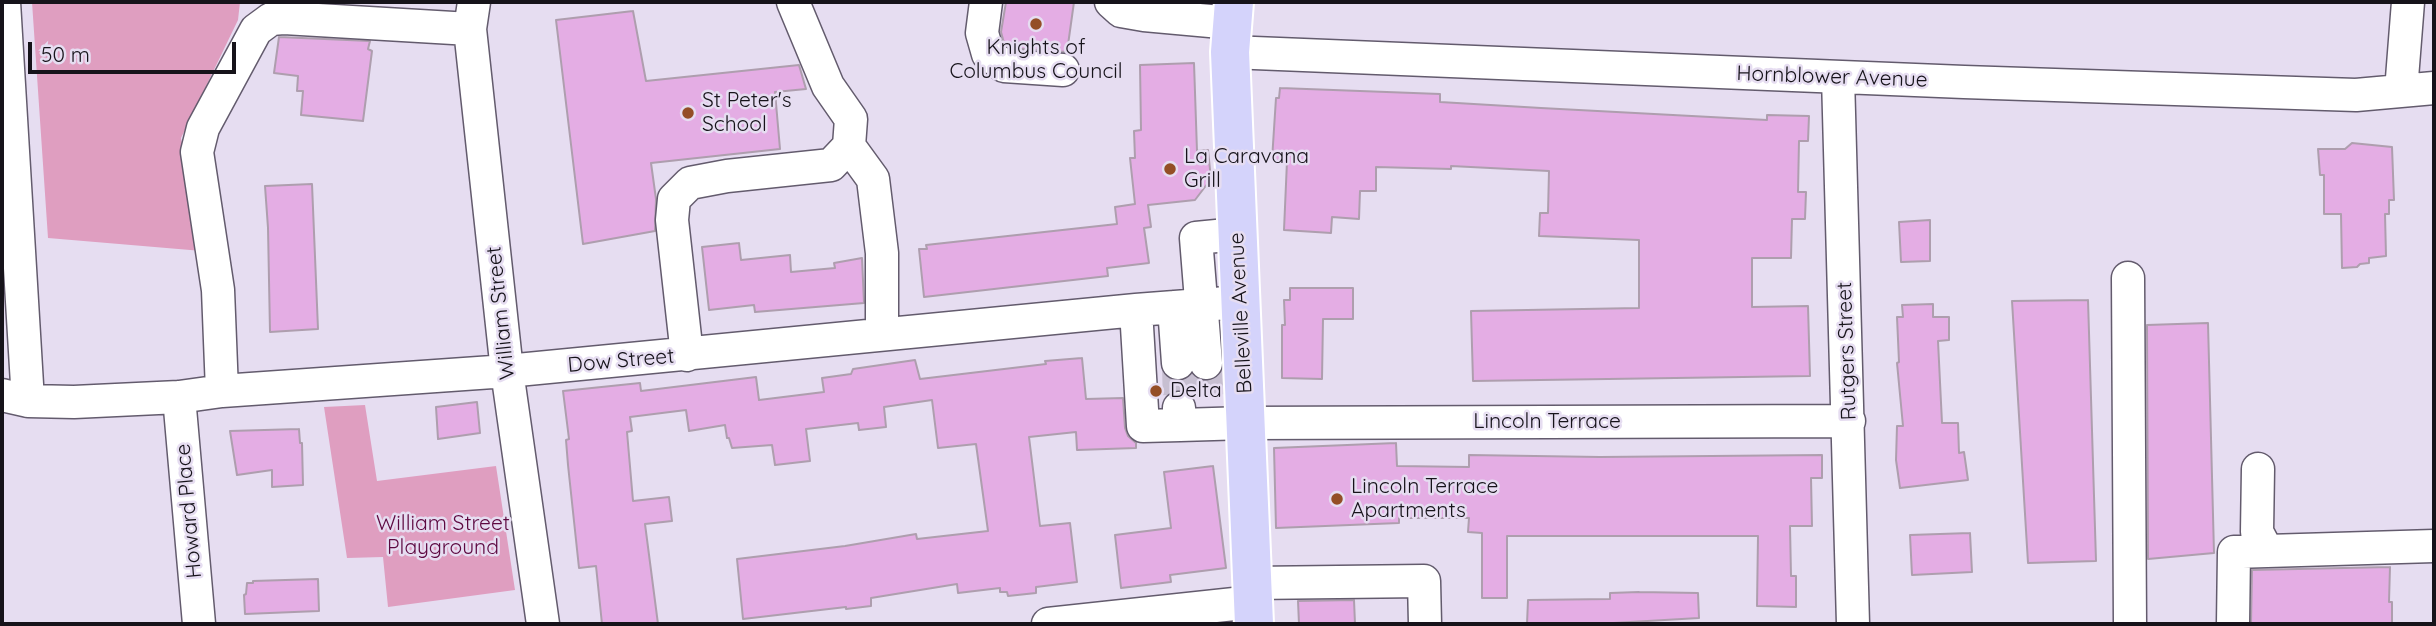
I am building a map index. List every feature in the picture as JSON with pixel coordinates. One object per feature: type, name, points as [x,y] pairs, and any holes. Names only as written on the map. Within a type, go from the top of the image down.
[{"type":"main road","name":"Belleville Avenue","points":[[1232,26],[1240,302],[1204,417],[1253,603]]},
{"type":"street","points":[[4,2],[15,398]]},
{"type":"street","points":[[687,355],[672,220],[674,199],[690,183],[727,176],[831,165],[849,146],[851,119],[828,86],[793,2]]},
{"type":"street","points":[[986,2],[982,33],[988,54],[1004,66],[1063,70]]},
{"type":"street","name":"Hornblower Avenue","points":[[1111,2],[1121,11],[1232,26],[1838,77],[2356,95],[2434,88]]},
{"type":"street","points":[[2401,91],[2409,2]]},
{"type":"street","points":[[222,391],[218,290],[197,152],[203,128],[256,30],[271,19],[284,18],[472,15]]},
{"type":"street","name":"William Street","points":[[472,15],[507,371],[543,624]]},
{"type":"street","name":"Rutgers Street","points":[[1838,77],[1853,624]]},
{"type":"street","points":[[849,146],[873,179],[882,253],[881,334]]},
{"type":"street","points":[[1192,363],[1188,306],[1196,238],[1237,234]]},
{"type":"street","points":[[2128,278],[2130,624]]},
{"type":"street","name":"Dow Street","points":[[15,398],[74,402],[179,397],[222,391],[687,355],[881,334],[1240,302]]},
{"type":"street","name":"Lincoln Terrace","points":[[1136,310],[1143,426],[1204,417],[1849,421]]},
{"type":"street","name":"Howard Place","points":[[179,397],[199,624]]},
{"type":"street","points":[[2258,469],[2257,532],[2267,551]]},
{"type":"street","points":[[2233,624],[2234,552],[2434,546]]},
{"type":"street","points":[[1048,624],[1253,603],[1424,581],[1425,624]]},
{"type":"green space","points":[[32,2],[240,2],[238,20],[181,138],[202,251],[48,238]]},
{"type":"green space","name":"William Street Playground","points":[[365,405],[377,481],[496,466],[515,590],[388,607],[383,557],[347,558],[324,407]]},
{"type":"building","name":"Knights of Columbus Council","points":[[1006,2],[1074,2],[1067,52],[1011,48],[1004,43],[1001,32]]},
{"type":"building","name":"St Peter's School","points":[[633,11],[646,81],[799,65],[806,89],[775,92],[780,149],[651,163],[656,199],[655,231],[583,244],[556,20]]},
{"type":"building","points":[[279,37],[370,41],[368,49],[372,51],[363,121],[301,115],[303,91],[297,91],[298,76],[274,73]]},
{"type":"building","points":[[1194,63],[1197,151],[1208,150],[1211,179],[1195,200],[1148,205],[1151,227],[1144,228],[1149,263],[1107,268],[1108,276],[924,297],[919,249],[927,249],[926,245],[1117,224],[1115,207],[1135,204],[1130,158],[1135,158],[1134,131],[1141,130],[1140,65]]},
{"type":"building","points":[[1280,88],[1440,94],[1440,102],[1767,120],[1767,115],[1809,116],[1808,141],[1799,141],[1798,192],[1806,192],[1805,219],[1792,219],[1791,258],[1752,258],[1752,307],[1808,306],[1810,376],[1473,381],[1471,311],[1639,308],[1639,240],[1539,236],[1540,213],[1548,213],[1549,171],[1451,166],[1451,169],[1376,167],[1376,191],[1360,191],[1359,219],[1332,217],[1331,233],[1284,230],[1287,161],[1272,160],[1276,98],[1279,98]]},
{"type":"building","points":[[2352,143],[2392,147],[2394,200],[2389,200],[2389,214],[2385,214],[2386,256],[2369,258],[2369,263],[2357,267],[2342,268],[2341,214],[2324,214],[2324,175],[2320,175],[2318,149],[2345,149]]},
{"type":"building","points":[[312,184],[318,329],[270,332],[265,186]]},
{"type":"building","points":[[1930,220],[1930,261],[1901,262],[1899,222]]},
{"type":"building","points":[[739,243],[741,260],[790,255],[791,272],[835,268],[834,263],[862,258],[864,303],[755,312],[754,305],[709,310],[702,247]]},
{"type":"building","points":[[1290,288],[1353,288],[1353,319],[1323,319],[1322,379],[1282,378],[1284,300],[1290,300]]},
{"type":"building","points":[[2088,300],[2096,561],[2028,563],[2012,301]]},
{"type":"building","points":[[1933,304],[1933,317],[1949,317],[1949,340],[1938,341],[1942,423],[1958,423],[1959,453],[1964,452],[1968,480],[1900,488],[1896,460],[1897,426],[1903,426],[1897,363],[1897,317],[1903,317],[1902,305]]},
{"type":"building","points":[[2208,323],[2214,553],[2148,559],[2147,325]]},
{"type":"building","points":[[1082,358],[1086,399],[1123,398],[1125,428],[1128,436],[1136,443],[1136,448],[1077,450],[1076,432],[1029,437],[1040,526],[1070,523],[1077,582],[1036,587],[1036,593],[1008,596],[1007,592],[1000,592],[1000,588],[958,593],[957,584],[871,598],[871,606],[743,619],[737,559],[916,534],[917,539],[988,531],[976,444],[938,448],[932,400],[884,407],[886,427],[859,430],[858,423],[806,429],[810,461],[775,465],[772,445],[732,448],[725,425],[689,431],[686,410],[630,417],[632,431],[627,432],[633,501],[669,497],[672,521],[645,524],[658,624],[602,624],[596,566],[579,568],[563,391],[640,383],[641,391],[756,377],[759,400],[824,392],[822,378],[851,374],[853,369],[915,360],[920,379]]},
{"type":"building","points":[[477,402],[480,433],[438,439],[436,407]]},
{"type":"building","points":[[299,429],[303,485],[272,487],[272,470],[237,475],[230,431]]},
{"type":"building","points":[[1396,443],[1397,466],[1469,467],[1469,455],[1822,455],[1822,478],[1811,478],[1812,526],[1790,526],[1791,576],[1796,576],[1796,607],[1757,606],[1758,536],[1507,536],[1507,598],[1482,598],[1482,533],[1468,532],[1469,518],[1399,518],[1399,523],[1276,528],[1274,448]]},
{"type":"building","points":[[1213,466],[1226,568],[1170,575],[1171,582],[1121,588],[1115,535],[1171,528],[1164,472]]},
{"type":"building","points":[[1970,533],[1972,572],[1912,575],[1910,535]]},
{"type":"building","points":[[2390,567],[2389,602],[2392,602],[2392,624],[2251,624],[2252,570]]},
{"type":"building","points":[[318,579],[319,611],[245,614],[244,595],[247,583]]},
{"type":"building","points":[[1610,593],[1698,593],[1699,618],[1596,624],[1527,624],[1528,600],[1610,599]]},
{"type":"building","points":[[1354,600],[1355,624],[1299,624],[1298,601]]},
{"type":"tunnel","points":[[1178,363],[1179,408]]},
{"type":"tunnel","points":[[1206,363],[1208,406]]},
{"type":"place","name":"Knights of Columbus Council","points":[[1036,24]]},
{"type":"place","name":"St Peter's School","points":[[688,113]]},
{"type":"place","name":"La Caravana Grill","points":[[1170,169]]},
{"type":"place","name":"Delta","points":[[1156,391]]},
{"type":"place","name":"Lincoln Terrace Apartments","points":[[1337,499]]}]
